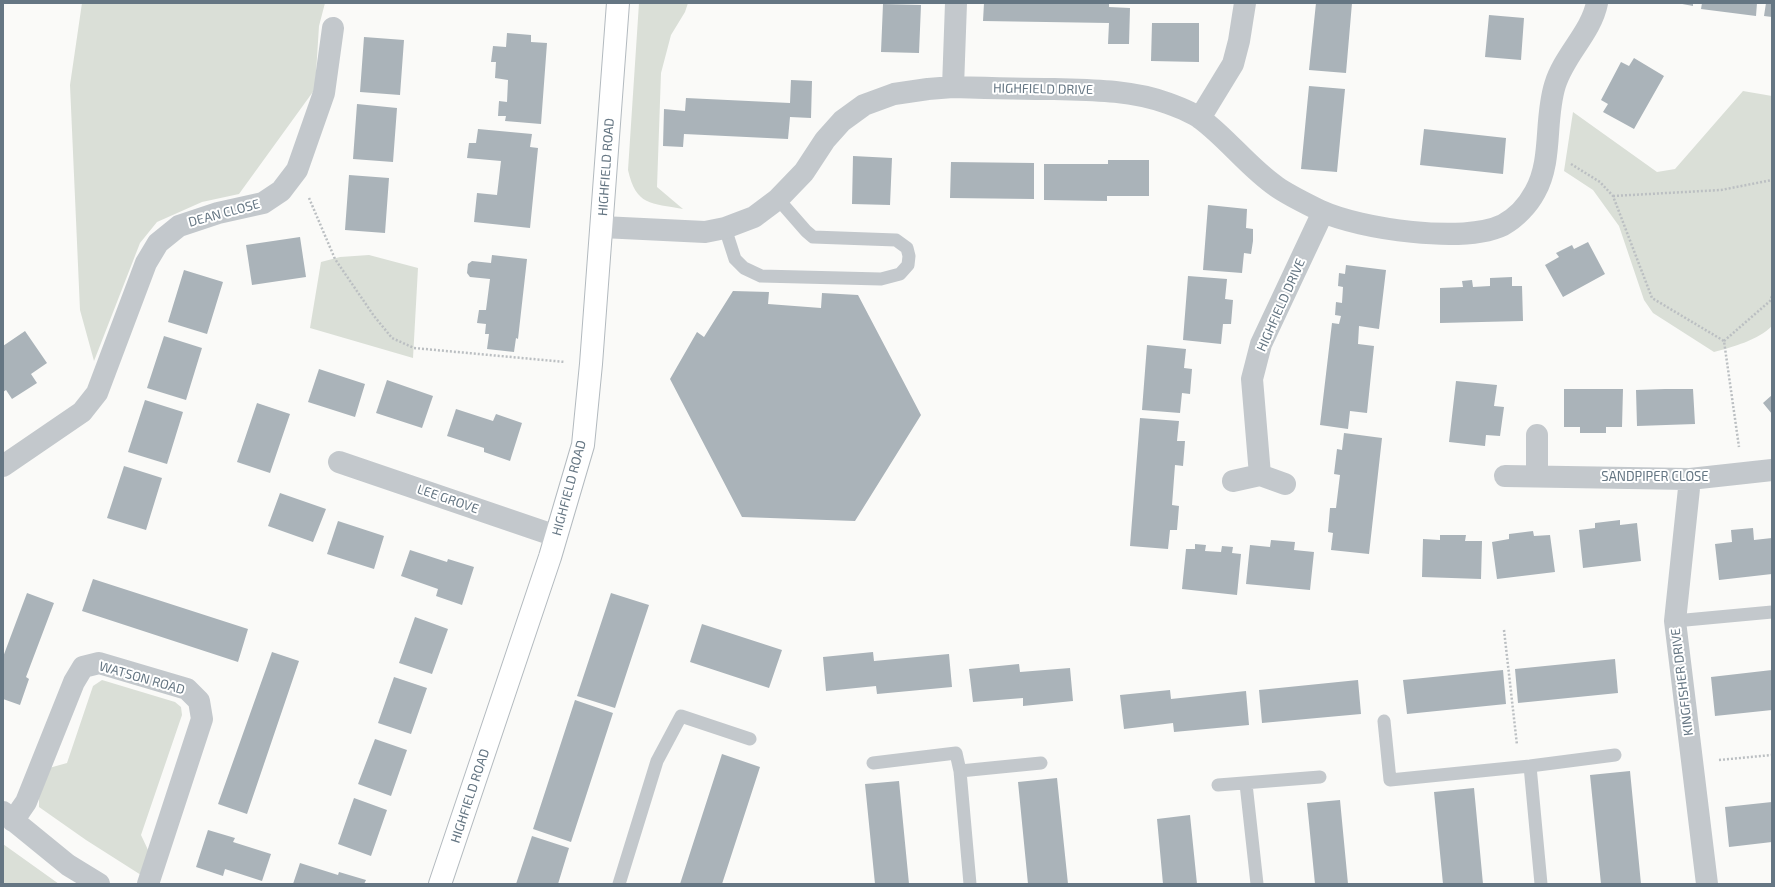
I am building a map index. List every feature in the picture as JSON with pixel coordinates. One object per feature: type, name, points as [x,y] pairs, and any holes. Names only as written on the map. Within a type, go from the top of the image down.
[{"type":"street","name":"HIGHFIELD ROAD","points":[[440,884],[556,536],[583,445],[602,227],[618,3]]},
{"type":"street","points":[[953,87],[956,3]]},
{"type":"street","points":[[1200,118],[1233,64],[1239,41],[1245,3]]},
{"type":"street","name":"HIGHFIELD DRIVE","points":[[602,227],[705,232],[725,228],[754,217],[778,199],[804,172],[824,140],[842,121],[864,105],[894,94],[953,87],[1101,90],[1132,94],[1166,103],[1200,118],[1276,186],[1322,212],[1380,227],[1454,235],[1481,233],[1504,225],[1523,209],[1535,192],[1544,170],[1548,117],[1555,84],[1568,57],[1592,21],[1597,3]]},
{"type":"street","name":"DEAN CLOSE","points":[[3,466],[82,412],[97,393],[146,263],[158,243],[179,226],[218,213],[263,203],[281,191],[297,170],[324,93],[333,28]]},
{"type":"street","name":"HIGHFIELD DRIVE","points":[[1260,475],[1252,379],[1261,344],[1322,212]]},
{"type":"street","points":[[1537,435],[1537,476]]},
{"type":"street","name":"LEE GROVE","points":[[339,462],[556,536]]},
{"type":"street","name":"SANDPIPER CLOSE","points":[[1506,476],[1690,479],[1772,470]]},
{"type":"street","points":[[1233,481],[1260,475],[1285,484]]},
{"type":"street","name":"KINGFISHER DRIVE","points":[[1690,479],[1675,621],[1707,884]]},
{"type":"street","name":"WATSON ROAD","points":[[99,884],[68,865],[6,815],[26,802],[74,682],[83,667],[99,663],[187,689],[199,701],[202,719],[148,884]]},
{"type":"lane","points":[[725,228],[736,259],[744,268],[761,276],[881,280],[900,274],[908,265],[909,256],[907,248],[896,240],[813,236],[806,231],[778,199]]},
{"type":"lane","points":[[1675,621],[1772,612]]},
{"type":"lane","points":[[619,884],[657,761],[681,716],[750,738]]},
{"type":"lane","points":[[1384,721],[1390,780],[1525,767],[1615,755]]},
{"type":"lane","points":[[873,763],[956,753],[960,771],[970,884]]},
{"type":"lane","points":[[960,771],[1041,763]]},
{"type":"lane","points":[[1525,767],[1541,884]]},
{"type":"lane","points":[[1218,785],[1246,784],[1320,776]]},
{"type":"lane","points":[[1246,784],[1257,884]]},
{"type":"path","points":[[1546,149],[1600,182],[1613,196],[1652,298],[1724,341]]},
{"type":"path","points":[[297,170],[335,259],[374,316],[392,338],[414,348],[591,364]]},
{"type":"path","points":[[1613,196],[1721,190],[1772,180]]},
{"type":"path","points":[[1724,341],[1770,301],[1772,296]]},
{"type":"path","points":[[1724,341],[1742,473]]},
{"type":"path","points":[[1504,630],[1525,767]]},
{"type":"path","points":[[1692,762],[1772,755]]},
{"type":"shaded area","points":[[82,3],[325,3],[319,26],[315,89],[239,194],[202,202],[157,222],[140,243],[94,361],[80,310],[70,85]]},
{"type":"shaded area","points":[[639,3],[688,3],[685,12],[671,35],[661,73],[657,187],[683,209],[654,204],[640,197],[631,182],[628,170]]},
{"type":"shaded area","points":[[1743,91],[1772,96],[1772,326],[1753,339],[1714,352],[1653,313],[1644,300],[1619,226],[1593,190],[1564,171],[1573,112],[1657,172],[1675,169]]},
{"type":"shaded area","points":[[369,255],[418,268],[413,358],[310,328],[321,262],[340,257]]},
{"type":"shaded area","points":[[102,680],[175,702],[181,707],[182,715],[141,835],[149,852],[141,875],[86,840],[39,807],[39,797],[49,768],[67,763],[93,686]]},
{"type":"shaded area","points":[[3,844],[59,884],[3,884]]},
{"type":"building","points":[[984,3],[1109,3],[1109,7],[1130,8],[1129,44],[1108,44],[1109,23],[983,21]]},
{"type":"building","points":[[1316,3],[1352,3],[1346,73],[1309,70]]},
{"type":"building","points":[[1677,3],[1693,3],[1693,6]]},
{"type":"building","points":[[1702,3],[1757,3],[1756,16],[1701,9]]},
{"type":"building","points":[[1766,3],[1772,3],[1772,17],[1764,16]]},
{"type":"building","points":[[883,4],[921,5],[919,53],[881,52]]},
{"type":"building","points":[[1489,15],[1524,18],[1521,60],[1485,57]]},
{"type":"building","points":[[1152,23],[1199,23],[1199,62],[1151,61]]},
{"type":"building","points":[[507,33],[531,35],[531,42],[547,43],[541,124],[505,121],[506,116],[498,116],[499,101],[507,102],[508,80],[495,78],[496,62],[491,62],[493,46],[506,47]]},
{"type":"building","points":[[364,37],[404,40],[400,95],[360,92]]},
{"type":"building","points":[[1634,58],[1664,76],[1634,129],[1603,112],[1608,104],[1601,100],[1621,62],[1629,66]]},
{"type":"building","points":[[791,80],[812,81],[811,118],[790,117],[788,139],[684,134],[683,147],[663,146],[664,109],[685,111],[686,98],[790,103]]},
{"type":"building","points":[[1309,86],[1345,89],[1337,172],[1301,169]]},
{"type":"building","points":[[357,104],[397,108],[393,162],[353,159]]},
{"type":"building","points":[[478,129],[532,134],[530,147],[538,148],[530,228],[474,222],[477,193],[497,195],[501,161],[467,158],[469,143],[476,143]]},
{"type":"building","points":[[1424,129],[1506,138],[1503,174],[1420,165]]},
{"type":"building","points":[[853,156],[892,158],[890,205],[852,204]]},
{"type":"building","points":[[1108,160],[1149,160],[1149,196],[1107,196],[1107,201],[1044,200],[1044,164],[1108,164]]},
{"type":"building","points":[[951,162],[1034,163],[1034,199],[950,198]]},
{"type":"building","points":[[349,175],[389,178],[385,233],[345,230]]},
{"type":"building","points":[[1208,205],[1247,209],[1246,228],[1253,229],[1253,241],[1251,254],[1244,253],[1242,273],[1203,270]]},
{"type":"building","points":[[300,237],[306,277],[252,285],[246,245]]},
{"type":"building","points":[[1588,242],[1605,274],[1563,297],[1545,265],[1559,257],[1556,253],[1572,245],[1574,249]]},
{"type":"building","points":[[492,255],[527,259],[518,339],[516,338],[514,352],[487,349],[489,334],[485,334],[486,324],[477,323],[479,310],[486,310],[490,279],[470,277],[467,273],[468,264],[472,261],[491,263]]},
{"type":"building","points":[[1346,265],[1386,270],[1379,329],[1359,326],[1358,344],[1374,346],[1367,413],[1350,411],[1348,429],[1320,425],[1332,323],[1339,324],[1341,316],[1335,315],[1336,302],[1342,303],[1343,287],[1338,286],[1339,273],[1345,274]]},
{"type":"building","points":[[184,270],[223,282],[207,334],[168,322]]},
{"type":"building","points":[[1188,276],[1227,279],[1225,299],[1233,300],[1231,324],[1223,324],[1221,344],[1183,340]]},
{"type":"building","points":[[1512,277],[1512,286],[1522,286],[1523,321],[1440,323],[1440,288],[1463,287],[1462,281],[1472,280],[1473,287],[1490,286],[1490,278]]},
{"type":"building","points":[[733,291],[769,292],[768,304],[821,308],[822,293],[858,295],[921,415],[855,521],[742,517],[670,379],[697,332],[704,337]]},
{"type":"building","points":[[25,331],[47,363],[31,374],[37,383],[12,399],[6,390],[3,392],[3,346]]},
{"type":"building","points":[[164,336],[202,348],[186,400],[147,388]]},
{"type":"building","points":[[1147,345],[1186,349],[1184,368],[1192,369],[1190,394],[1182,393],[1180,413],[1142,410]]},
{"type":"building","points":[[319,369],[365,384],[355,417],[308,402]]},
{"type":"building","points":[[387,380],[433,396],[422,428],[376,413]]},
{"type":"building","points":[[1456,381],[1497,385],[1494,406],[1504,407],[1500,436],[1486,435],[1485,446],[1449,442]]},
{"type":"building","points":[[1564,389],[1623,389],[1622,427],[1606,427],[1606,433],[1580,433],[1580,427],[1564,427]]},
{"type":"building","points":[[1693,389],[1695,424],[1637,426],[1636,390]]},
{"type":"building","points":[[1772,395],[1772,414],[1763,403]]},
{"type":"building","points":[[145,400],[183,412],[167,464],[128,452]]},
{"type":"building","points":[[257,403],[290,414],[270,473],[237,462]]},
{"type":"building","points":[[456,409],[493,421],[496,414],[522,423],[510,461],[484,452],[484,448],[447,436]]},
{"type":"building","points":[[1140,418],[1179,421],[1177,441],[1185,441],[1183,466],[1175,465],[1172,505],[1179,506],[1177,530],[1170,530],[1168,549],[1130,546]]},
{"type":"building","points":[[1344,433],[1382,438],[1369,554],[1331,550],[1333,533],[1328,532],[1330,508],[1336,508],[1340,475],[1334,474],[1337,449],[1342,450]]},
{"type":"building","points":[[124,466],[162,478],[146,530],[107,518]]},
{"type":"building","points":[[280,493],[326,509],[313,542],[268,526]]},
{"type":"building","points":[[1620,520],[1620,525],[1637,523],[1641,561],[1583,568],[1579,530],[1595,528],[1595,523]]},
{"type":"building","points":[[338,521],[384,536],[374,569],[327,554]]},
{"type":"building","points":[[1753,528],[1754,540],[1772,538],[1772,574],[1719,580],[1715,544],[1732,542],[1731,530]]},
{"type":"building","points":[[1533,531],[1534,536],[1550,535],[1555,572],[1497,579],[1492,542],[1509,539],[1509,534]]},
{"type":"building","points":[[1440,535],[1466,535],[1465,541],[1482,541],[1481,579],[1422,577],[1423,539],[1440,540]]},
{"type":"building","points":[[1271,540],[1295,542],[1294,550],[1314,552],[1310,590],[1246,584],[1250,545],[1270,547]]},
{"type":"building","points":[[1195,544],[1206,545],[1205,551],[1221,552],[1222,546],[1233,547],[1232,553],[1241,554],[1237,595],[1182,589],[1186,549],[1195,549]]},
{"type":"building","points":[[410,550],[447,562],[448,559],[474,567],[462,605],[436,596],[438,589],[401,576]]},
{"type":"building","points":[[93,579],[248,629],[238,662],[82,611]]},
{"type":"building","points":[[27,593],[54,603],[26,677],[29,679],[20,705],[3,699],[3,657]]},
{"type":"building","points":[[611,593],[649,605],[615,708],[577,696]]},
{"type":"building","points":[[415,617],[448,629],[432,674],[399,663]]},
{"type":"building","points":[[702,624],[782,650],[769,688],[690,662]]},
{"type":"building","points":[[272,652],[299,661],[247,814],[218,804]]},
{"type":"building","points":[[873,652],[874,661],[949,654],[952,687],[877,694],[876,686],[826,691],[823,657]]},
{"type":"building","points":[[1615,659],[1618,693],[1518,703],[1515,669]]},
{"type":"building","points":[[1019,664],[1020,672],[1070,668],[1073,701],[1023,706],[1023,698],[973,702],[969,669]]},
{"type":"building","points":[[1503,670],[1506,704],[1407,714],[1403,680]]},
{"type":"building","points":[[1772,670],[1772,710],[1715,716],[1711,677]]},
{"type":"building","points":[[394,677],[427,688],[411,734],[378,723]]},
{"type":"building","points":[[1358,680],[1361,714],[1262,723],[1259,690]]},
{"type":"building","points":[[1170,690],[1171,699],[1246,691],[1249,725],[1174,732],[1173,723],[1124,729],[1120,695]]},
{"type":"building","points":[[575,700],[613,713],[571,842],[533,829]]},
{"type":"building","points":[[375,739],[407,750],[391,796],[358,784]]},
{"type":"building","points":[[722,754],[760,767],[722,884],[680,884]]},
{"type":"building","points":[[1630,771],[1641,884],[1601,884],[1590,775]]},
{"type":"building","points":[[1057,778],[1068,884],[1028,884],[1018,782]]},
{"type":"building","points":[[899,781],[909,884],[875,884],[865,784]]},
{"type":"building","points":[[1474,788],[1483,884],[1443,884],[1434,792]]},
{"type":"building","points":[[354,798],[387,810],[371,856],[338,844]]},
{"type":"building","points":[[1340,800],[1348,884],[1315,884],[1307,803]]},
{"type":"building","points":[[1772,802],[1772,842],[1729,847],[1725,807]]},
{"type":"building","points":[[1190,815],[1197,884],[1163,884],[1157,819]]},
{"type":"building","points":[[208,830],[235,838],[233,842],[271,854],[262,881],[225,869],[223,876],[196,867]]},
{"type":"building","points":[[532,836],[569,848],[558,884],[516,884]]},
{"type":"building","points":[[300,863],[338,875],[339,872],[366,880],[364,884],[293,884]]}]
